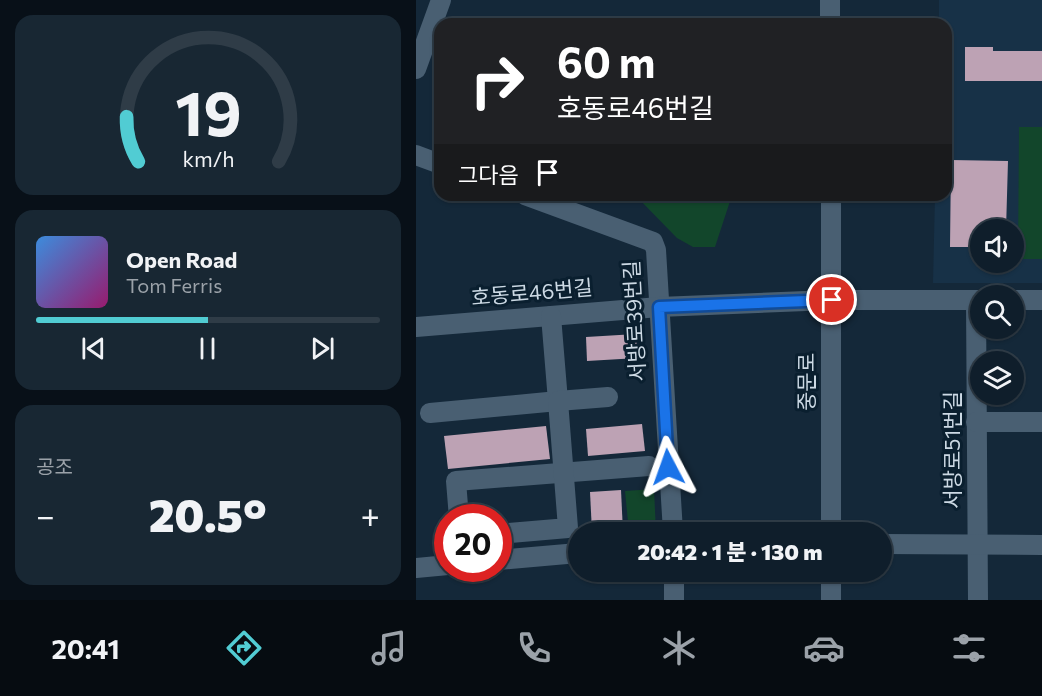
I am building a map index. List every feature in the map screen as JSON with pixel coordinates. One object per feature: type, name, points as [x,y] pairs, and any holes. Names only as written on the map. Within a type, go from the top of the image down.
[{"type":"street","points":[[416,69],[420,45],[441,0]]},
{"type":"street","points":[[830,0],[830,18]]},
{"type":"street","points":[[416,155],[434,162]]},
{"type":"street","name":"서방로39번길","points":[[541,201],[653,242],[656,250],[672,522]]},
{"type":"street","name":"중문로","points":[[831,201],[831,522]]},
{"type":"street","name":"호동로46번길","points":[[416,327],[659,307],[832,300],[970,300]]},
{"type":"street","points":[[1024,300],[1043,300]]},
{"type":"street","points":[[512,533],[568,528],[551,316]]},
{"type":"street","name":"서방로51번길","points":[[978,339],[978,600]]},
{"type":"street","points":[[430,413],[608,397]]},
{"type":"street","points":[[977,422],[1043,422]]},
{"type":"street","points":[[458,504],[456,481],[649,465]]},
{"type":"street","points":[[892,543],[1043,545]]},
{"type":"street","points":[[512,559],[568,554]]},
{"type":"street","points":[[416,568],[434,566]]},
{"type":"street","points":[[674,582],[674,600]]},
{"type":"street","points":[[831,582],[831,600]]},
{"type":"shaded area","points":[[939,0],[1042,0],[1042,283],[933,283],[935,201],[952,201],[952,18],[939,18]]},
{"type":"green space","points":[[1019,127],[1042,127],[1042,259],[1024,259],[1024,219],[1018,219]]},
{"type":"green space","points":[[641,201],[730,201],[715,247],[693,247],[677,238]]},
{"type":"green space","points":[[654,489],[656,522],[628,522],[625,491]]},
{"type":"building","points":[[965,47],[993,47],[993,51],[1043,51],[1043,81],[965,81]]},
{"type":"building","points":[[952,160],[1008,161],[1006,219],[970,219],[970,247],[950,247]]},
{"type":"building","points":[[636,334],[638,358],[587,361],[586,337]]},
{"type":"building","points":[[642,424],[645,451],[588,456],[586,429]]},
{"type":"building","points":[[546,426],[550,459],[448,469],[444,436]]},
{"type":"building","points":[[621,490],[623,522],[592,522],[590,492]]},
{"type":"route","points":[[668,467],[659,307],[832,300]]}]
